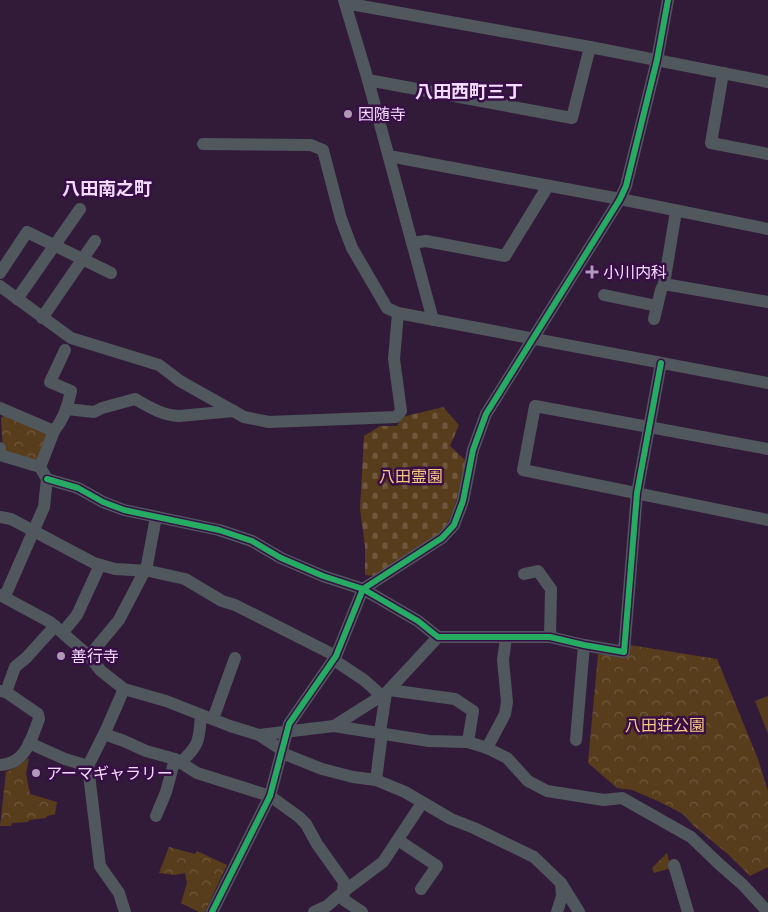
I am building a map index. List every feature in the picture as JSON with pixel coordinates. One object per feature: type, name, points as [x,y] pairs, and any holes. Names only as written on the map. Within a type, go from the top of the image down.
[{"type":"street","points":[[212,912],[270,796],[289,724],[335,658],[363,589],[442,538],[454,525],[463,501],[473,450],[486,414],[620,199],[626,186],[657,60],[668,0]]},
{"type":"street","points":[[433,320],[345,2],[768,82]]},
{"type":"street","points":[[368,80],[572,118],[590,47]]},
{"type":"street","points":[[723,73],[711,144],[768,154]]},
{"type":"street","points":[[204,144],[311,145],[322,150],[352,248],[387,308],[398,313],[768,383]]},
{"type":"street","points":[[389,156],[768,229]]},
{"type":"street","points":[[412,243],[426,241],[505,256],[548,186]]},
{"type":"street","points":[[17,299],[80,209]]},
{"type":"street","points":[[604,295],[656,312],[664,284],[676,211]]},
{"type":"street","points":[[0,273],[27,232],[111,273]]},
{"type":"street","points":[[42,318],[96,241]]},
{"type":"street","points":[[664,284],[768,302]]},
{"type":"street","points":[[0,286],[71,338],[159,366],[180,381],[234,411],[244,416],[269,422],[396,417],[401,411],[394,359],[398,313]]},
{"type":"street","points":[[40,467],[54,431],[61,423],[67,409],[71,391],[50,382],[65,350]]},
{"type":"street","points":[[47,479],[78,488],[103,502],[124,510],[218,530],[252,541],[281,558],[323,576],[363,589],[418,621],[438,637],[550,637],[584,646],[624,652],[637,494],[661,363]]},
{"type":"street","points":[[67,409],[94,412],[135,399],[156,411],[172,416],[234,411]]},
{"type":"street","points":[[768,449],[535,406],[523,470],[768,520]]},
{"type":"street","points":[[0,408],[54,431]]},
{"type":"street","points":[[0,448],[0,456],[40,467],[47,479],[44,507],[2,596],[58,629],[89,656],[101,672],[124,689],[166,701],[259,736],[282,751],[322,769],[353,777],[376,780],[405,792],[451,819],[534,857],[561,883],[579,912]]},
{"type":"street","points":[[0,517],[11,519],[34,530],[100,565],[115,569],[149,571],[185,579],[222,602],[234,605],[335,658],[364,680],[386,693],[455,699],[474,711],[468,742]]},
{"type":"street","points":[[89,656],[119,620],[144,572],[156,517]]},
{"type":"street","points":[[0,765],[20,758],[40,719],[38,714],[3,691],[15,667],[77,615],[100,565]]},
{"type":"street","points":[[524,574],[538,571],[550,589],[550,637]]},
{"type":"street","points":[[334,726],[386,693],[438,637]]},
{"type":"street","points":[[487,748],[506,714],[507,702],[503,660],[506,638]]},
{"type":"street","points":[[576,740],[584,646]]},
{"type":"street","points":[[156,816],[178,761],[193,751],[235,658]]},
{"type":"street","points":[[124,689],[88,766],[100,866],[120,893],[125,912]]},
{"type":"street","points":[[376,780],[386,693]]},
{"type":"street","points":[[259,736],[334,726],[429,741],[468,742],[487,748],[508,758],[528,781],[547,791],[604,800],[622,798],[691,837],[743,885],[768,912]]},
{"type":"street","points":[[104,734],[146,751],[178,761],[197,773],[270,796],[306,824],[317,844],[344,882],[344,900],[362,912]]},
{"type":"street","points":[[29,743],[65,759],[88,766]]},
{"type":"street","points":[[314,912],[327,906],[383,862],[422,803]]},
{"type":"street","points":[[398,840],[436,866],[421,889]]},
{"type":"street","points":[[674,864],[688,912]]},
{"type":"street","points":[[557,912],[562,896],[561,883]]},
{"type":"green space","name":"八田霊園","points":[[443,407],[459,425],[450,446],[466,461],[456,502],[447,524],[434,537],[414,552],[375,576],[365,575],[365,546],[360,509],[364,436],[380,426],[397,426],[402,417]]},
{"type":"green space","points":[[7,414],[46,433],[48,437],[39,461],[3,450],[1,418]]},
{"type":"green space","name":"八田荘公園","points":[[630,645],[717,659],[758,759],[768,791],[768,867],[750,876],[683,814],[632,790],[617,788],[588,763],[598,654],[627,656]]},
{"type":"green space","points":[[768,696],[768,734],[755,701]]},
{"type":"green space","points":[[29,758],[26,774],[30,794],[57,802],[55,814],[46,818],[29,820],[28,822],[12,823],[11,826],[0,826],[6,772]]},
{"type":"green space","points":[[169,847],[195,854],[197,851],[227,865],[205,912],[199,912],[181,903],[187,883],[185,873],[175,875],[159,873]]},
{"type":"green space","points":[[667,853],[671,868],[654,873],[652,868]]},
{"type":"cycle path","points":[[212,912],[270,796],[289,724],[336,656],[363,589],[442,538],[454,525],[463,501],[473,450],[486,414],[620,199],[626,186],[657,60],[668,0]]},
{"type":"cycle path","points":[[47,479],[78,488],[103,502],[124,510],[219,530],[252,541],[281,558],[323,576],[363,589],[418,621],[438,637],[550,637],[624,652],[637,493],[661,363]]},
{"type":"place","name":"因随寺","points":[[348,114]]},
{"type":"place","name":"小川内科","points":[[592,272]]},
{"type":"place","name":"善行寺","points":[[61,656]]},
{"type":"place","name":"アーマギャラリー","points":[[36,773]]},
{"type":"district","name":"八田西町三丁","points":[[469,91]]},
{"type":"district","name":"八田南之町","points":[[107,188]]}]
